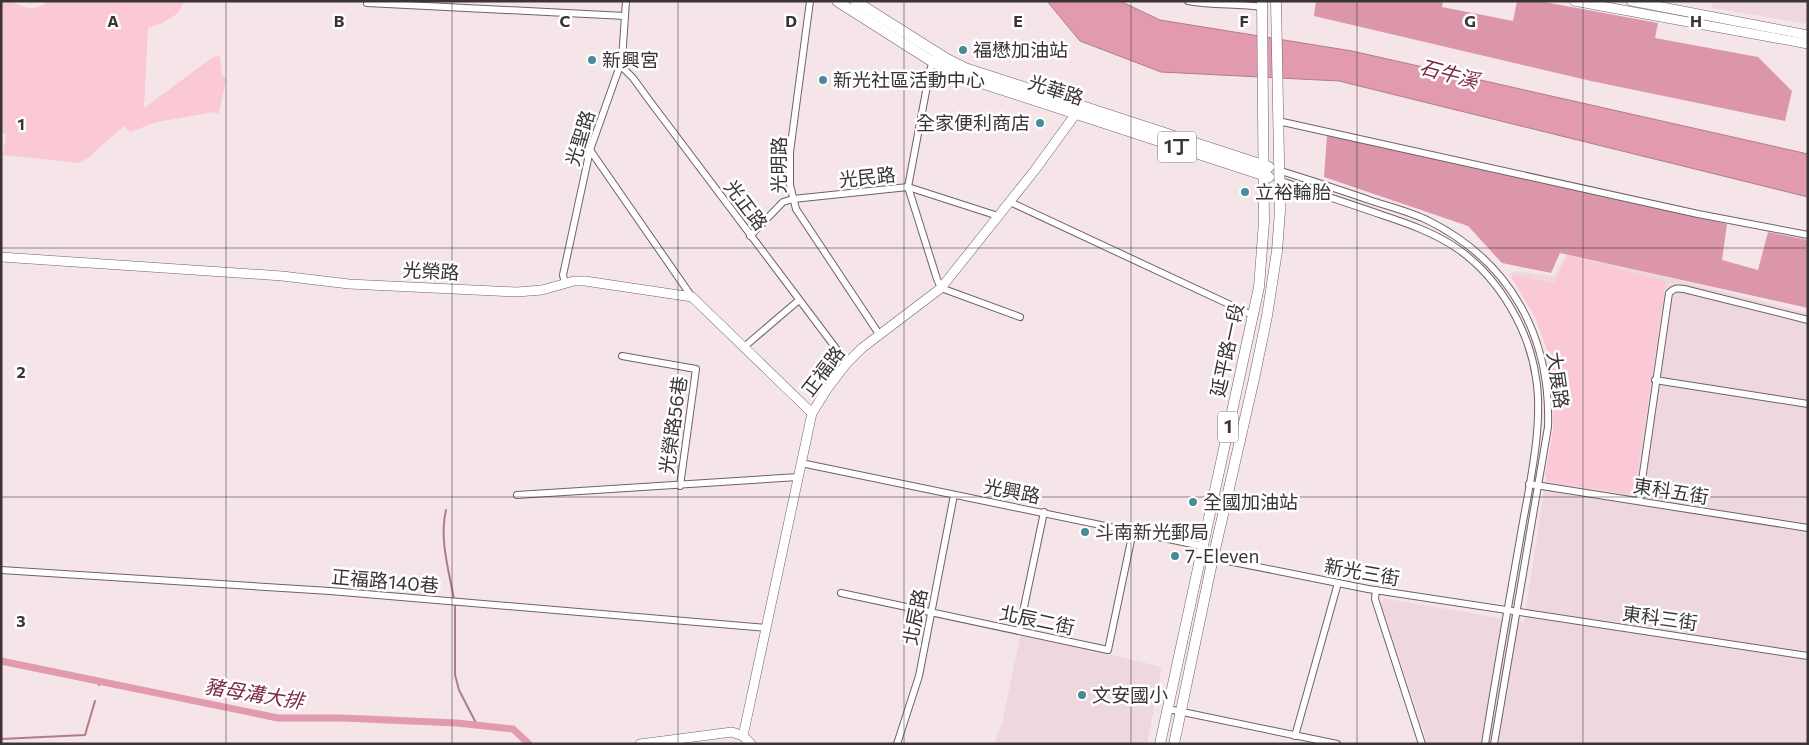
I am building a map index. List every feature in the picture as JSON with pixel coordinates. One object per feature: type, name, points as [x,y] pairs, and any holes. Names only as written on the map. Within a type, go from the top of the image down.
[{"type":"main road","name":"光華路","points":[[837,1],[935,58]]},
{"type":"main road","name":"光華路","points":[[855,1],[969,80],[1079,111],[1278,175]]},
{"type":"main road","name":"延平路一段","points":[[1174,744],[1254,379],[1277,251],[1280,220],[1276,3]]},
{"type":"main road","name":"延平路一段","points":[[1160,744],[1258,287],[1264,222],[1262,4]]},
{"type":"main road","points":[[1239,376],[1254,379]]},
{"type":"main road","points":[[1221,460],[1235,463]]},
{"type":"street","name":"光聖路","points":[[565,284],[562,276],[590,150],[622,60],[626,1]]},
{"type":"street","name":"光明路","points":[[810,1],[790,152],[790,185],[796,209],[879,334]]},
{"type":"street","points":[[1188,1],[1206,5],[1230,6],[1262,4]]},
{"type":"street","points":[[1631,1],[1808,35]]},
{"type":"street","points":[[1577,2],[1808,44]]},
{"type":"street","points":[[367,3],[625,16]]},
{"type":"street","points":[[935,58],[908,188],[936,279],[941,288],[1020,317]]},
{"type":"street","name":"光正路","points":[[620,65],[638,85],[847,363]]},
{"type":"street","name":"正福路","points":[[743,736],[812,413],[847,363],[879,334],[941,288],[1010,202],[1079,111]]},
{"type":"street","points":[[1278,121],[1679,210],[1808,235]]},
{"type":"street","points":[[590,150],[692,297],[812,413]]},
{"type":"street","name":"大展路","points":[[1278,175],[1416,226],[1438,236],[1459,250],[1483,271],[1510,306],[1526,342],[1536,377],[1538,426],[1485,744]]},
{"type":"street","name":"大展路","points":[[1278,175],[1404,211],[1429,221],[1458,238],[1500,275],[1519,302],[1540,350],[1547,383],[1548,427],[1494,744]]},
{"type":"street","name":"光民路","points":[[750,236],[783,202],[793,199],[908,188],[998,216]]},
{"type":"street","points":[[1010,202],[1252,315]]},
{"type":"street","name":"光榮路","points":[[1,257],[273,276],[349,284],[517,292],[542,290],[585,281],[692,297]]},
{"type":"street","points":[[1639,501],[1669,293],[1677,288],[1808,320]]},
{"type":"street","points":[[744,348],[799,300]]},
{"type":"street","name":"光榮路56巷","points":[[517,495],[680,486],[696,370],[622,356]]},
{"type":"street","points":[[1655,380],[1808,404]]},
{"type":"street","name":"光興路","points":[[801,464],[1044,512],[1202,546],[1214,556]]},
{"type":"street","points":[[680,486],[798,477]]},
{"type":"street","name":"東科五街","points":[[1529,484],[1808,528]]},
{"type":"street","name":"北辰路","points":[[897,744],[919,676],[954,495]]},
{"type":"street","points":[[1019,631],[1044,512]]},
{"type":"street","name":"北辰二街","points":[[841,593],[1108,650],[1134,531]]},
{"type":"street","name":"新光三街","points":[[1214,556],[1228,561],[1338,584],[1507,611]]},
{"type":"street","name":"正福路140巷","points":[[1,570],[330,591],[766,628]]},
{"type":"street","points":[[1295,736],[1338,584]]},
{"type":"street","points":[[1376,590],[1375,599],[1422,744]]},
{"type":"street","name":"東科三街","points":[[1507,611],[1808,656]]},
{"type":"street","points":[[1168,709],[1337,744]]},
{"type":"street","points":[[640,744],[732,732],[743,736],[751,744]]},
{"type":"shaded area","points":[[1,1],[35,8],[49,1],[184,1],[178,13],[163,23],[148,28],[144,108],[213,57],[220,56],[222,75],[226,79],[219,114],[214,112],[157,122],[130,132],[124,126],[88,158],[79,163],[3,155],[6,134],[1,133]]},
{"type":"shaded area","points":[[1316,1],[1443,1],[1442,7],[1513,21],[1517,1],[1539,1],[1658,23],[1655,38],[1758,57],[1792,91],[1785,121],[1591,81],[1314,16]]},
{"type":"shaded area","points":[[1713,1],[1808,1],[1808,24],[1712,8]]},
{"type":"shaded area","points":[[1327,135],[1727,224],[1722,260],[1758,270],[1768,232],[1808,240],[1808,308],[1560,253],[1551,273],[1502,263],[1468,226],[1324,177]]},
{"type":"shaded area","points":[[1568,252],[1808,313],[1808,744],[1428,744],[1381,603],[1383,599],[1387,599],[1524,622],[1553,431],[1553,392],[1547,350],[1535,317],[1510,274],[1515,271],[1554,276]]},
{"type":"shaded area","points":[[1567,255],[1666,281],[1635,488],[1629,494],[1551,482],[1548,481],[1545,475],[1553,431],[1553,392],[1547,350],[1535,317],[1511,277],[1515,275],[1554,284]]},
{"type":"shaded area","name":"文安國小","points":[[1021,633],[1162,667],[1147,744],[994,744],[1002,723]]},
{"type":"water","name":"石牛溪","points":[[1047,1],[1120,1],[1160,20],[1352,51],[1808,154],[1808,197],[1339,81],[1161,72],[1080,41]]},
{"type":"waterway","points":[[446,510],[444,544],[454,599]]},
{"type":"waterway","points":[[455,604],[455,675],[459,690],[477,725]]},
{"type":"waterway","name":"豬母溝大排","points":[[1,661],[278,718],[342,718],[457,723],[513,729],[529,744]]},
{"type":"waterway","name":"豬母溝大排","points":[[99,685],[101,681]]},
{"type":"waterway","points":[[1,739],[85,735],[95,701]]},
{"type":"place","name":"福懋加油站","points":[[963,50]]},
{"type":"place","name":"新興宮","points":[[592,60]]},
{"type":"place","name":"新光社區活動中心","points":[[823,80]]},
{"type":"place","name":"全家便利商店","points":[[1040,123]]},
{"type":"place","name":"立裕輪胎","points":[[1245,192]]},
{"type":"place","name":"全國加油站","points":[[1193,502]]},
{"type":"place","name":"斗南新光郵局","points":[[1085,532]]},
{"type":"place","name":"7-Eleven","points":[[1175,556]]},
{"type":"place","name":"文安國小","points":[[1082,695]]}]
